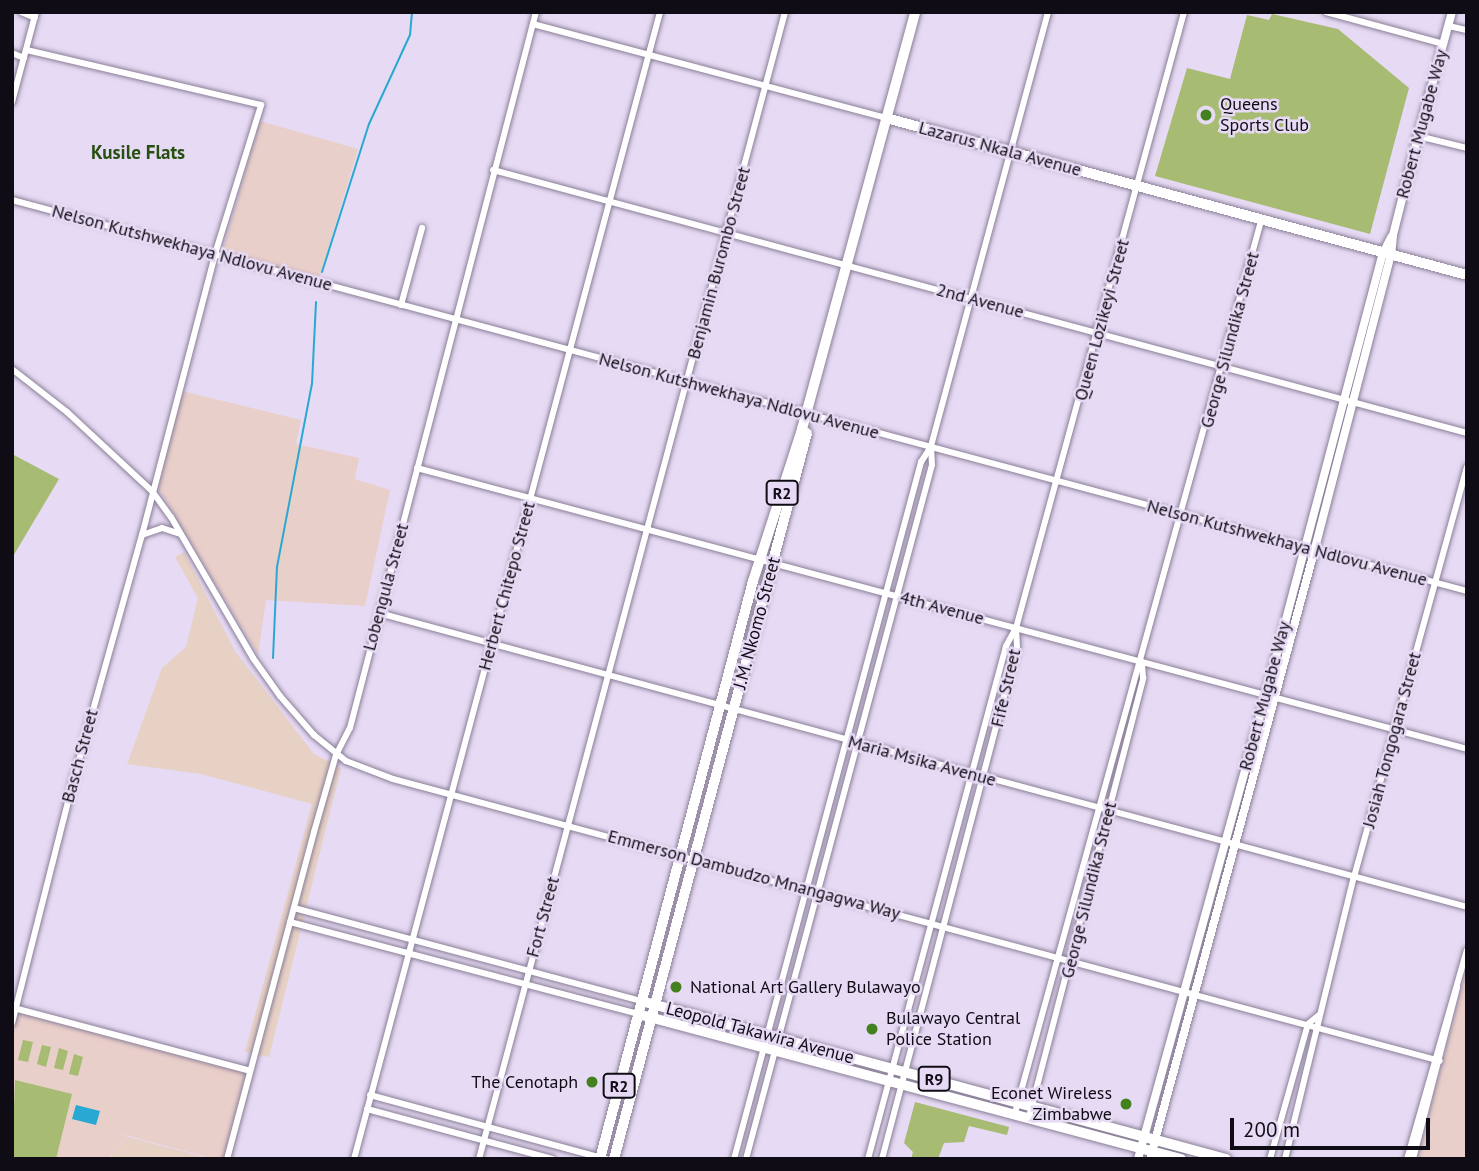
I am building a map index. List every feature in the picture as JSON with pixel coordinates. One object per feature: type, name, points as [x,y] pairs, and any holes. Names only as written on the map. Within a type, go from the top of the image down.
[{"type":"highway","name":"J.M. Nkomo Street","points":[[614,1159],[696,860],[915,12]]},
{"type":"highway","name":"Lazarus Nkala Avenue","points":[[889,118],[1467,275]]},
{"type":"highway","name":"J.M. Nkomo Street","points":[[602,1158],[759,559],[809,415]]},
{"type":"highway","name":"Leopold Takawira Avenue","points":[[641,1001],[1226,1159]]},
{"type":"highway","name":"Leopold Takawira Avenue","points":[[639,1014],[1015,1113],[1142,1148],[1151,1155],[1181,1159]]},
{"type":"main road","name":"Robert Mugabe Way","points":[[1151,1155],[1150,1138],[1185,991],[1270,696],[1452,12]]},
{"type":"main road","name":"Robert Mugabe Way","points":[[1138,1159],[1150,1138],[1195,994],[1235,844],[1270,696]]},
{"type":"street","points":[[12,102],[36,15],[21,12]]},
{"type":"street","name":"Lobengula Street","points":[[227,1159],[336,755],[350,728],[536,12]]},
{"type":"street","name":"Herbert Chitepo Street","points":[[354,1159],[660,12]]},
{"type":"street","name":"Benjamin Burombo Street","points":[[607,675],[785,12]]},
{"type":"street","points":[[734,1159],[921,462],[931,446],[1013,152],[1048,12]]},
{"type":"street","name":"Queen Lozikeyi Street","points":[[1016,628],[1184,12]]},
{"type":"street","points":[[1326,12],[1444,44]]},
{"type":"street","name":"Lazarus Nkala Avenue","points":[[533,24],[889,118]]},
{"type":"street","points":[[1449,26],[1467,30]]},
{"type":"street","name":"Basch Street","points":[[12,1023],[71,789],[142,535],[215,254],[261,105],[27,50]]},
{"type":"street","points":[[12,53],[24,58]]},
{"type":"street","points":[[1418,136],[1467,148]]},
{"type":"street","name":"2nd Avenue","points":[[493,170],[1467,433]]},
{"type":"street","name":"Nelson Kutshwekhaya Ndlovu Avenue","points":[[12,200],[687,383],[1058,480],[1309,551],[1467,591]]},
{"type":"street","name":"George Silundika Street","points":[[1015,1113],[1134,675],[1142,662],[1183,515],[1261,221]]},
{"type":"street","points":[[401,304],[422,228]]},
{"type":"street","points":[[12,369],[67,412],[152,491]]},
{"type":"street","points":[[746,1159],[932,466],[931,446]]},
{"type":"street","name":"Josiah Tongogara Street","points":[[1286,1159],[1320,1027],[1319,1015],[1354,877],[1467,467]]},
{"type":"street","name":"4th Avenue","points":[[417,468],[1467,749]]},
{"type":"street","name":"Emmerson Dambudzo Mnangagwa Way","points":[[152,491],[182,535],[273,686],[295,714],[336,755],[359,767],[1438,1060]]},
{"type":"street","points":[[142,535],[162,528],[182,535]]},
{"type":"street","name":"Maria Msika Avenue","points":[[379,613],[972,775],[1467,906]]},
{"type":"street","name":"Fife Street","points":[[868,1159],[1006,646],[1016,628]]},
{"type":"street","name":"Fife Street","points":[[883,1159],[984,778],[1016,650],[1016,628]]},
{"type":"street","name":"George Silundika Street","points":[[1029,1117],[1143,678],[1142,662]]},
{"type":"street","name":"Fort Street","points":[[479,1159],[607,675]]},
{"type":"street","name":"Leopold Takawira Avenue","points":[[294,908],[641,1001]]},
{"type":"street","name":"Leopold Takawira Avenue","points":[[290,922],[639,1014]]},
{"type":"street","points":[[1413,1159],[1467,950]]},
{"type":"street","points":[[14,1008],[250,1071]]},
{"type":"street","points":[[1270,1159],[1308,1024],[1319,1015]]},
{"type":"street","points":[[1407,1159],[1438,1060]]},
{"type":"street","points":[[370,1096],[602,1158]]},
{"type":"street","points":[[367,1109],[552,1159]]},
{"type":"shaded area","points":[[260,121],[358,149],[319,279],[222,253]]},
{"type":"shaded area","points":[[182,391],[301,420],[296,444],[359,458],[355,479],[390,490],[365,606],[266,600],[258,655],[157,486]]},
{"type":"shaded area","points":[[184,552],[235,651],[314,754],[341,768],[269,1057],[245,1052],[312,804],[201,774],[127,764],[162,668],[186,647],[198,598],[175,557]]},
{"type":"shaded area","points":[[1467,967],[1467,1159],[1417,1159]]},
{"type":"shaded area","points":[[18,1011],[248,1073],[225,1159],[214,1159],[125,1135],[121,1148],[114,1146],[110,1159],[12,1159],[12,1025]]},
{"type":"shaded area","points":[[125,1136],[211,1159],[111,1159],[114,1146],[121,1148]]},
{"type":"green space","points":[[1272,14],[1338,29],[1409,88],[1370,234],[1155,176],[1187,68],[1230,79],[1247,15],[1269,20]]},
{"type":"green space","points":[[12,454],[59,479],[12,558]]},
{"type":"green space","points":[[23,1040],[33,1042],[28,1062],[18,1060]]},
{"type":"green space","points":[[42,1045],[51,1047],[46,1067],[37,1064]]},
{"type":"green space","points":[[59,1048],[68,1051],[63,1070],[54,1068]]},
{"type":"green space","points":[[74,1054],[83,1057],[78,1076],[69,1074]]},
{"type":"green space","points":[[15,1080],[72,1094],[56,1159],[12,1159]]},
{"type":"green space","points":[[915,1102],[1009,1127],[1007,1135],[969,1126],[964,1142],[944,1143],[938,1159],[911,1159],[913,1152],[904,1143]]},
{"type":"water","points":[[76,1105],[100,1111],[96,1125],[72,1119]]},
{"type":"waterway","points":[[322,272],[369,124],[410,35],[412,12]]},
{"type":"waterway","points":[[273,658],[277,567],[312,384],[316,302]]},
{"type":"place","name":"Queens Sports Club","points":[[1206,115]]},
{"type":"place","name":"National Art Gallery Bulawayo","points":[[676,987]]},
{"type":"place","name":"Bulawayo Central Police Station","points":[[872,1029]]},
{"type":"place","name":"The Cenotaph","points":[[592,1082]]},
{"type":"place","name":"Econet Wireless Zimbabwe","points":[[1126,1104]]},
{"type":"district","name":"Kusile Flats","points":[[138,153]]}]
